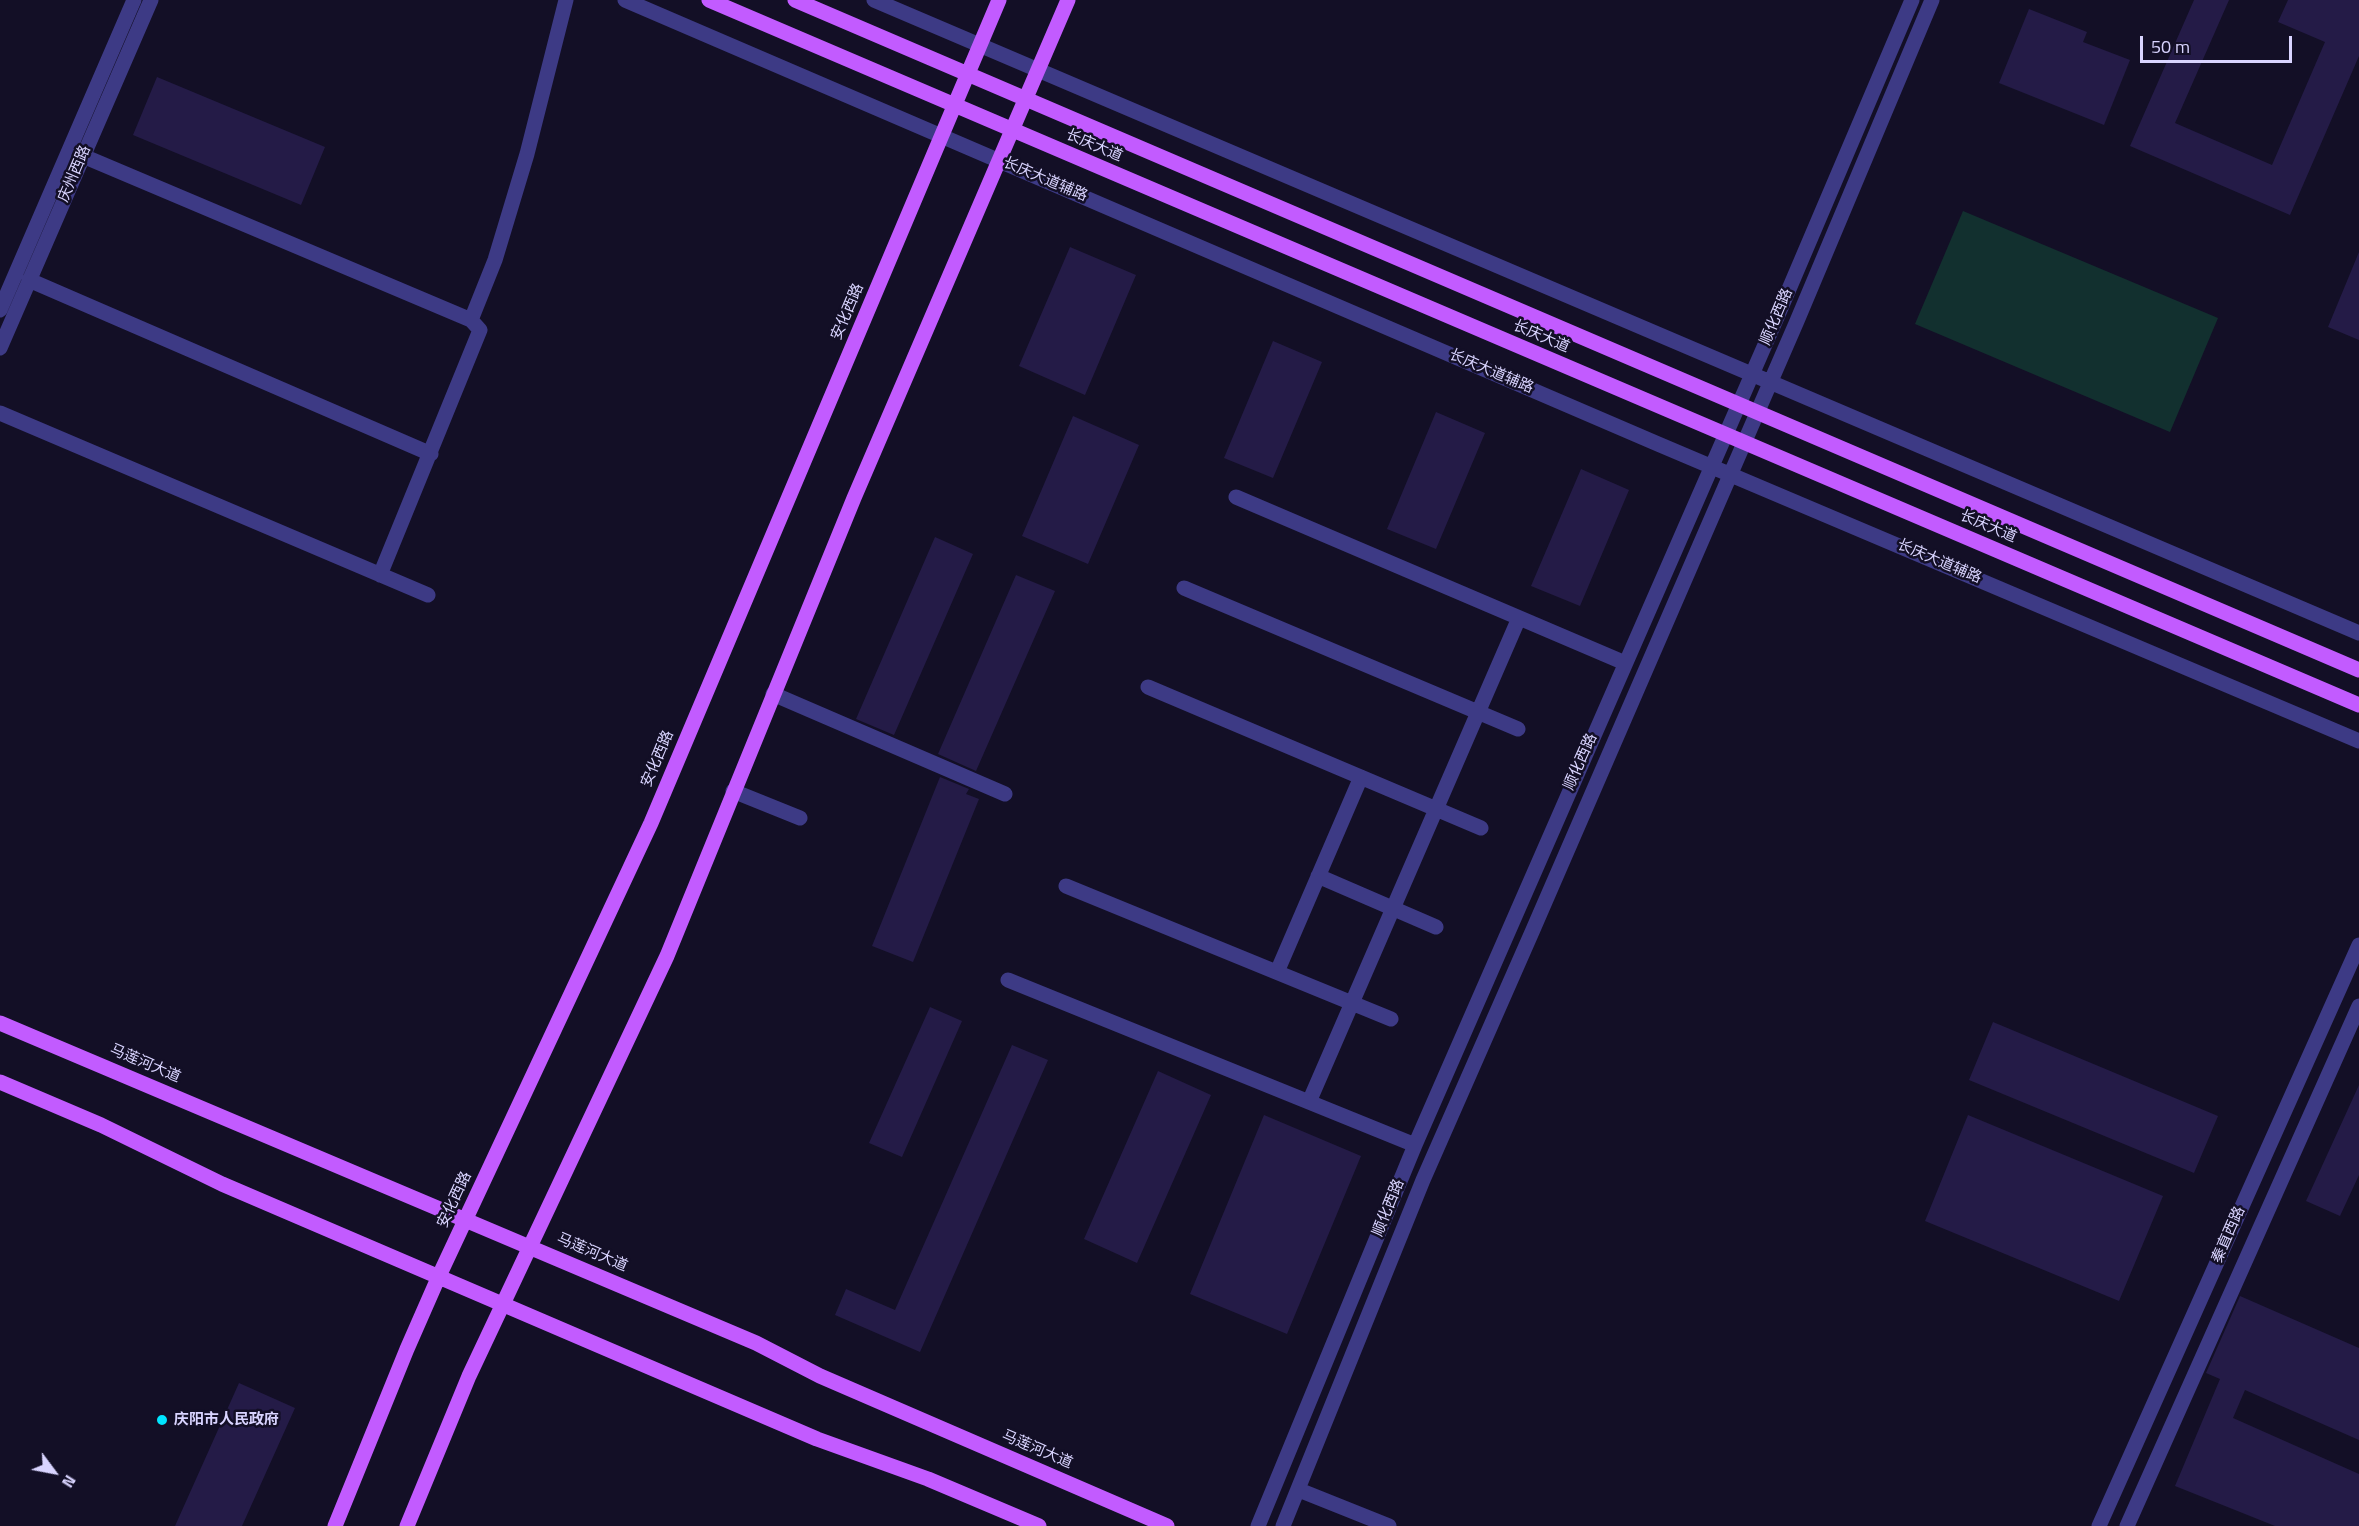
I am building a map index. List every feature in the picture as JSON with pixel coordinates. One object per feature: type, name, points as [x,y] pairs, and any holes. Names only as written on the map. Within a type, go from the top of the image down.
[{"type":"main road","name":"长庆大道","points":[[709,0],[2359,705]]},
{"type":"main road","name":"长庆大道","points":[[795,0],[2359,670]]},
{"type":"main road","name":"安化西路","points":[[335,1526],[439,1276],[651,824],[999,0]]},
{"type":"main road","points":[[407,1526],[469,1376],[667,956],[773,694],[998,160],[1068,0]]},
{"type":"main road","name":"马莲河大道","points":[[0,1023],[756,1343],[820,1376],[1167,1526]]},
{"type":"main road","points":[[0,1082],[101,1125],[222,1184],[817,1439],[928,1479],[1039,1526]]},
{"type":"street","name":"庆州西路","points":[[0,310],[134,0]]},
{"type":"street","name":"庆州西路","points":[[0,348],[151,0]]},
{"type":"street","points":[[471,320],[495,260],[524,165],[566,0]]},
{"type":"street","name":"长庆大道辅路","points":[[625,0],[2359,741]]},
{"type":"street","points":[[874,0],[2359,633]]},
{"type":"street","name":"顺化西路","points":[[1258,1526],[1415,1145],[1752,374],[1912,0]]},
{"type":"street","name":"顺化西路","points":[[1283,1526],[1423,1180],[1771,382],[1932,0]]},
{"type":"street","points":[[83,156],[471,320],[480,330],[380,574]]},
{"type":"street","points":[[29,280],[431,454]]},
{"type":"street","points":[[0,413],[428,595]]},
{"type":"street","points":[[1236,496],[1625,663]]},
{"type":"street","points":[[1184,588],[1518,729]]},
{"type":"street","points":[[1310,1102],[1519,618]]},
{"type":"street","points":[[1148,687],[1481,828]]},
{"type":"street","points":[[773,694],[1005,794]]},
{"type":"street","points":[[1277,972],[1361,777]]},
{"type":"street","points":[[733,791],[800,818]]},
{"type":"street","points":[[1318,876],[1436,927]]},
{"type":"street","points":[[1066,886],[1391,1019]]},
{"type":"street","name":"秦直西路","points":[[2099,1526],[2359,945]]},
{"type":"street","points":[[1008,980],[1415,1145]]},
{"type":"street","name":"秦直西路","points":[[2127,1526],[2359,1006]]},
{"type":"street","points":[[1299,1490],[1389,1526]]},
{"type":"green space","points":[[1963,211],[2218,318],[2170,432],[1915,324]]},
{"type":"building","points":[[2194,0],[2229,0],[2175,123],[2272,165],[2325,42],[2278,22],[2288,0],[2359,0],[2359,56],[2290,215],[2130,146]]},
{"type":"building","points":[[2029,9],[2087,32],[2083,42],[2130,60],[2104,125],[1999,83]]},
{"type":"building","points":[[157,77],[325,147],[301,205],[133,135]]},
{"type":"building","points":[[1070,247],[1136,275],[1085,395],[1019,366]]},
{"type":"building","points":[[2359,252],[2359,340],[2328,327]]},
{"type":"building","points":[[1273,341],[1322,362],[1273,478],[1224,458]]},
{"type":"building","points":[[1436,412],[1485,433],[1436,549],[1387,529]]},
{"type":"building","points":[[1073,416],[1139,445],[1088,564],[1022,536]]},
{"type":"building","points":[[1581,469],[1629,490],[1580,606],[1531,586]]},
{"type":"building","points":[[935,537],[973,554],[894,735],[856,719]]},
{"type":"building","points":[[1016,575],[1055,591],[976,771],[938,754]]},
{"type":"building","points":[[940,777],[969,789],[966,794],[979,799],[913,962],[872,946]]},
{"type":"building","points":[[930,1007],[962,1021],[902,1157],[869,1143]]},
{"type":"building","points":[[1993,1022],[2218,1116],[2194,1173],[1969,1080]]},
{"type":"building","points":[[1012,1045],[1048,1060],[920,1352],[835,1315],[846,1289],[895,1310]]},
{"type":"building","points":[[1158,1071],[1211,1095],[1137,1263],[1084,1239]]},
{"type":"building","points":[[2359,1085],[2359,1175],[2340,1216],[2306,1201]]},
{"type":"building","points":[[1264,1115],[1361,1156],[1287,1334],[1190,1294]]},
{"type":"building","points":[[1968,1115],[2163,1196],[2119,1301],[1925,1221]]},
{"type":"building","points":[[2240,1296],[2359,1348],[2359,1440],[2245,1390],[2233,1418],[2359,1474],[2359,1526],[2275,1526],[2175,1486],[2220,1379],[2206,1373]]},
{"type":"building","points":[[239,1383],[295,1408],[242,1526],[175,1526]]},
{"type":"place","name":"庆阳市人民政府","points":[[162,1420]]}]
